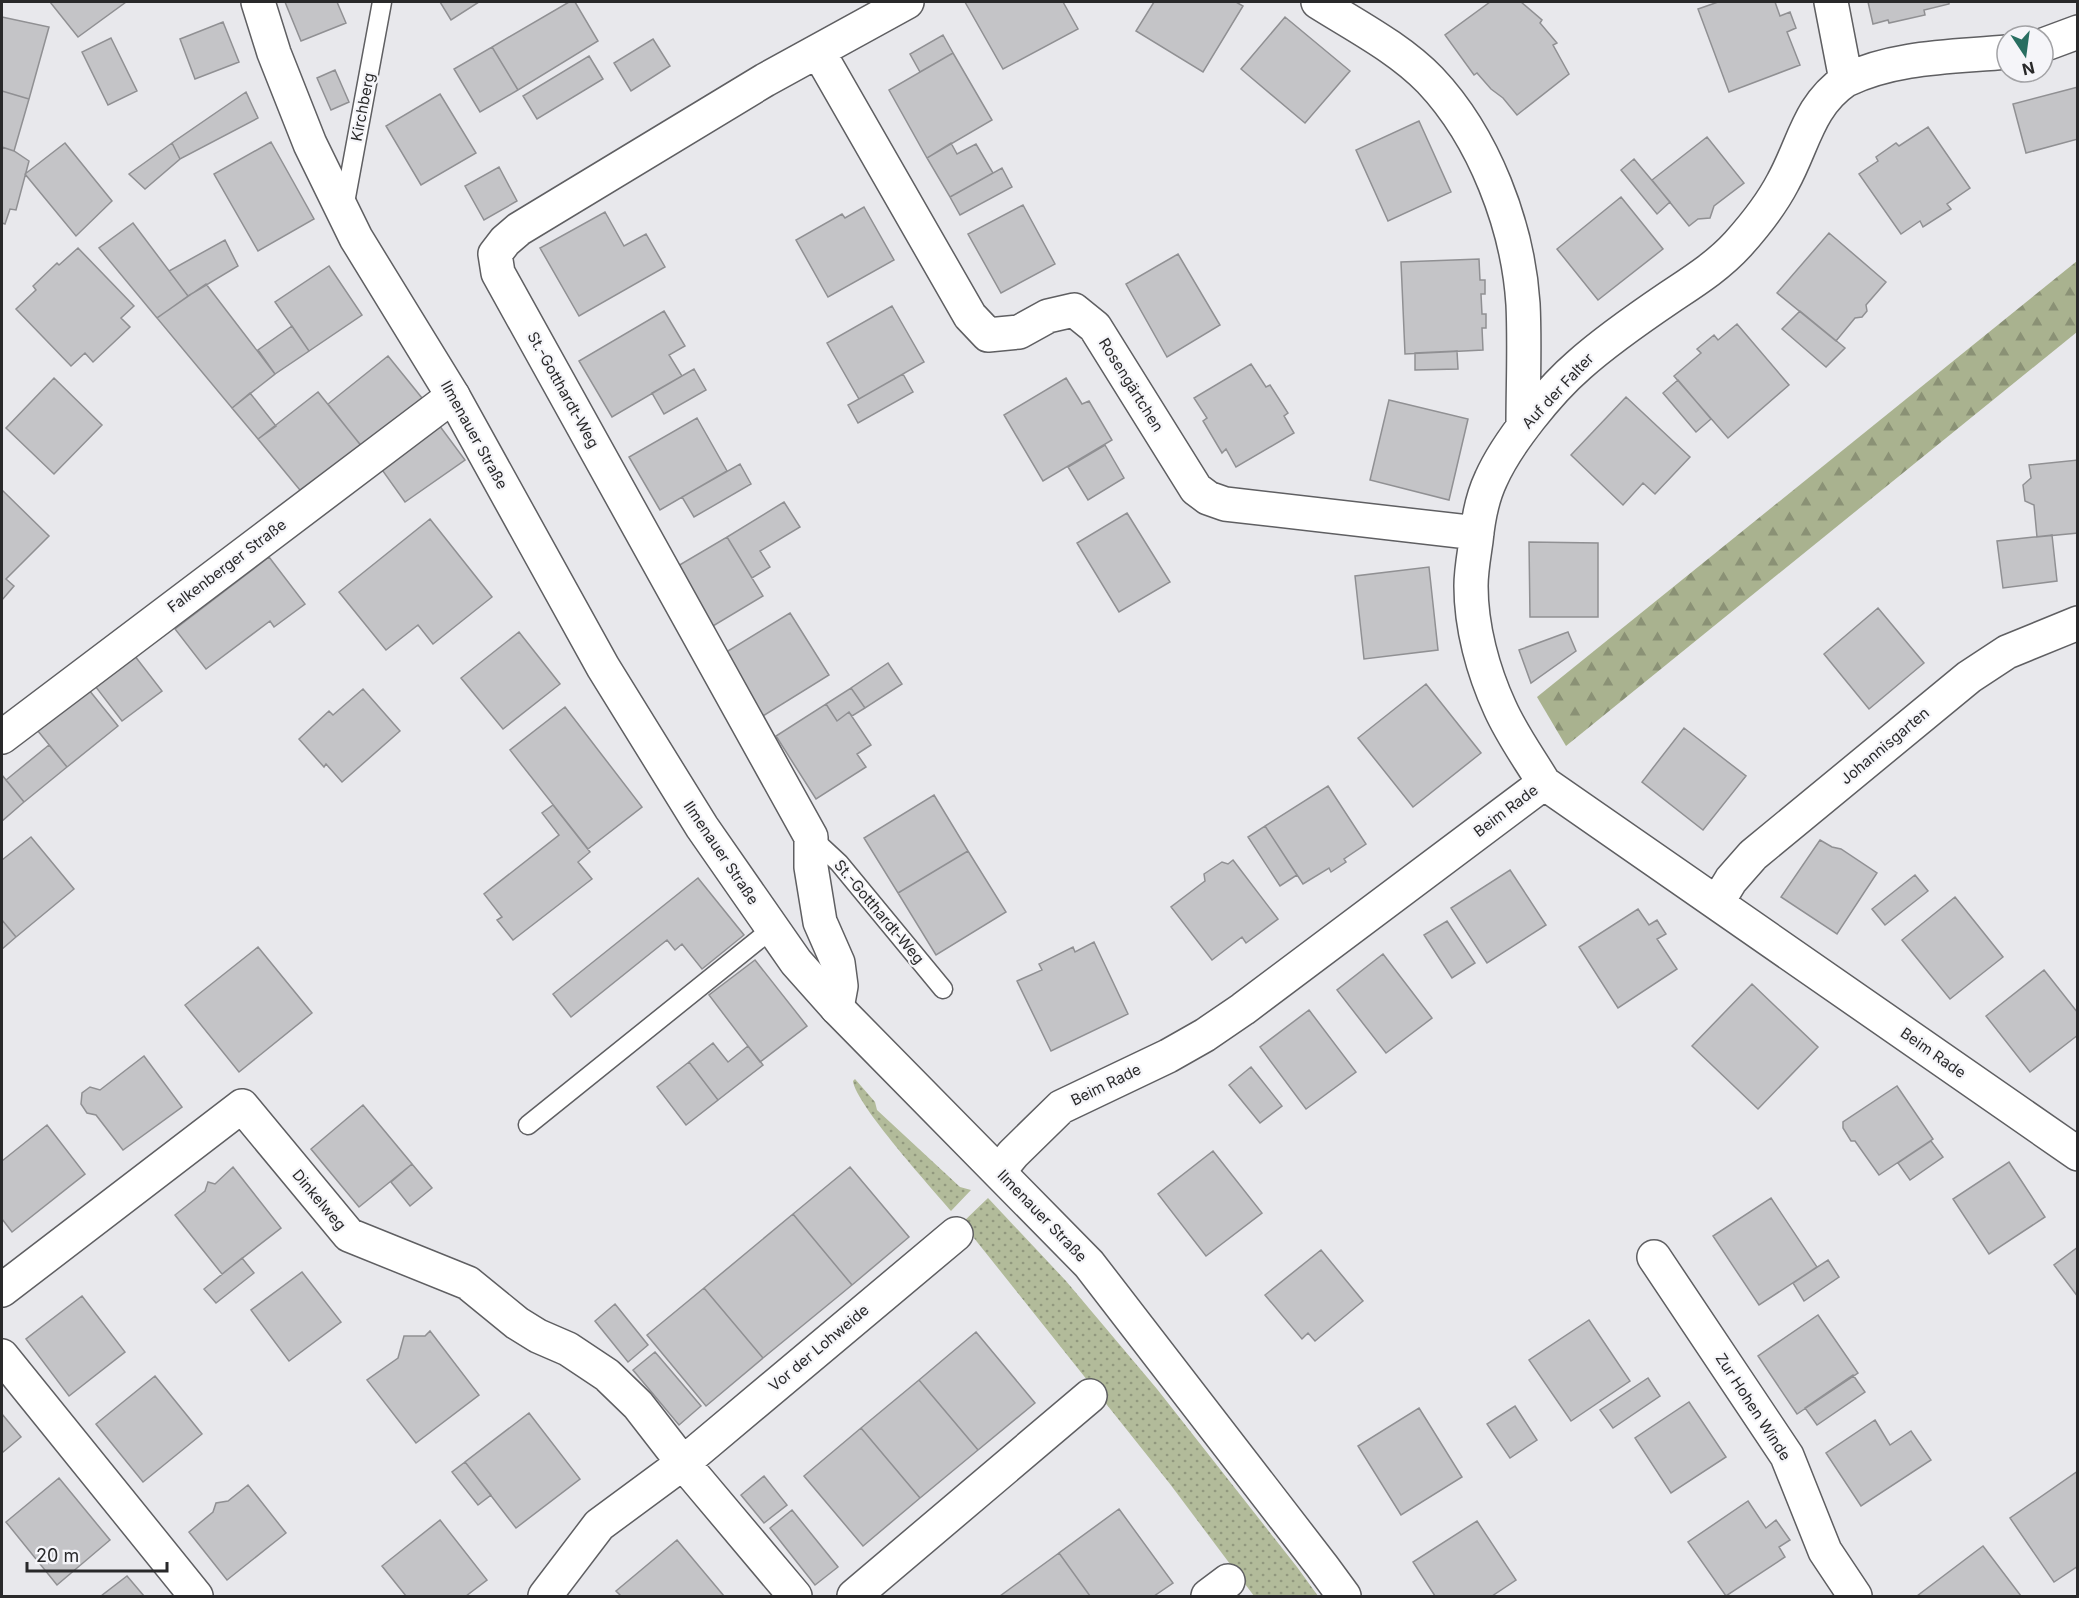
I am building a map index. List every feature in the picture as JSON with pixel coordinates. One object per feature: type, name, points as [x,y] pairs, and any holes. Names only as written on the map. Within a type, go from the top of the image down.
[{"type":"street","name":"Ilmenauer Straße","points":[[258,2],[274,53],[310,144],[356,238],[453,396],[609,677],[696,818],[796,962],[837,1008],[1089,1264],[1344,1596]]},
{"type":"street","points":[[808,57],[907,2]]},
{"type":"street","points":[[1318,2],[1397,53],[1430,80],[1483,156],[1507,218],[1520,272],[1523,304],[1523,427]]},
{"type":"street","points":[[1831,2],[1846,80]]},
{"type":"street","points":[[2055,41],[2078,32]]},
{"type":"street","name":"Auf der Falter","points":[[1544,783],[1499,707],[1480,652],[1474,625],[1471,585],[1481,510],[1490,480],[1507,449],[1523,427],[1577,366],[1625,328],[1709,271],[1736,246],[1761,218],[1784,182],[1822,100],[1833,88],[1877,67],[1898,62],[1995,53]]},
{"type":"street","name":"Rosengärtchen","points":[[808,57],[970,315],[988,334],[1018,332],[1048,316],[1074,310],[1095,327],[1196,489],[1208,498],[1225,504],[1477,533]]},
{"type":"street","name":"St.-Gotthardt-Weg","points":[[808,57],[765,80],[519,229],[495,254],[498,273],[812,837],[811,867],[820,922],[838,963],[841,986],[837,1008]]},
{"type":"street","name":"Falkenberger Straße","points":[[2,737],[453,396]]},
{"type":"street","name":"Johannisgarten","points":[[1717,903],[1731,880],[1753,855],[1970,677],[2013,649],[2078,622]]},
{"type":"street","name":"Beim Rade","points":[[999,1171],[1061,1107],[1205,1035],[1544,783],[2078,1154]]},
{"type":"street","name":"Dinkelweg","points":[[2,1290],[242,1106],[349,1235],[468,1283],[517,1323],[538,1336],[568,1349],[608,1375],[638,1405],[683,1463]]},
{"type":"street","name":"Vor der Lohweide","points":[[545,1596],[599,1525],[683,1463],[956,1234]]},
{"type":"street","name":"Zur Hohen Winde","points":[[1654,1257],[1787,1456],[1825,1551],[1855,1596]]},
{"type":"street","points":[[2,1356],[196,1596]]},
{"type":"street","points":[[854,1596],[1090,1396]]},
{"type":"street","points":[[683,1463],[795,1596]]},
{"type":"lane","name":"Kirchberg","points":[[343,213],[382,2]]},
{"type":"lane","name":"St.-Gotthardt-Weg","points":[[812,837],[839,863],[943,989]]},
{"type":"lane","points":[[528,1125],[773,928]]},
{"type":"green space","points":[[2077,261],[2077,332],[1566,746],[1537,697]]},
{"type":"green space","points":[[855,1079],[875,1102],[877,1110],[960,1187],[971,1190],[951,1211],[880,1126],[857,1092],[853,1081]]},
{"type":"green space","points":[[988,1198],[1066,1281],[1157,1389],[1318,1596],[1254,1596],[1170,1484],[962,1223]]},
{"type":"building","points":[[50,2],[126,2],[78,37]]},
{"type":"building","points":[[285,2],[337,2],[346,23],[301,41]]},
{"type":"building","points":[[440,2],[479,2],[451,20]]},
{"type":"building","points":[[569,2],[575,2],[598,41],[518,90],[492,47]]},
{"type":"building","points":[[965,2],[1063,2],[1078,29],[1003,69]]},
{"type":"building","points":[[1154,2],[1236,2],[1243,6],[1203,72],[1136,31]]},
{"type":"building","points":[[1490,2],[1521,2],[1542,20],[1540,23],[1557,43],[1553,45],[1569,74],[1517,115],[1477,73],[1474,75],[1445,35]]},
{"type":"building","points":[[1718,2],[1775,2],[1780,16],[1790,12],[1796,28],[1787,32],[1800,65],[1729,92],[1698,9]]},
{"type":"building","points":[[1868,2],[1949,2],[1949,4],[1924,10],[1925,15],[1873,24]]},
{"type":"building","points":[[2,17],[49,27],[29,99],[2,91]]},
{"type":"building","points":[[1285,17],[1350,71],[1305,123],[1241,69]]},
{"type":"building","points":[[223,22],[239,62],[195,79],[180,39]]},
{"type":"building","points":[[943,35],[953,53],[920,72],[910,54]]},
{"type":"building","points":[[111,38],[137,91],[108,105],[82,52]]},
{"type":"building","points":[[653,39],[670,66],[631,91],[614,63]]},
{"type":"building","points":[[492,47],[518,90],[480,112],[454,69]]},
{"type":"building","points":[[953,53],[992,120],[927,158],[889,90]]},
{"type":"building","points":[[589,56],[603,79],[537,119],[523,96]]},
{"type":"building","points":[[335,70],[349,102],[331,110],[317,78]]},
{"type":"building","points":[[2078,87],[2078,139],[2026,153],[2013,104]]},
{"type":"building","points":[[2,91],[29,99],[14,151],[2,147]]},
{"type":"building","points":[[246,92],[258,118],[180,159],[172,143]]},
{"type":"building","points":[[440,94],[476,153],[421,185],[386,126]]},
{"type":"building","points":[[1419,121],[1451,192],[1388,221],[1356,150]]},
{"type":"building","points":[[1928,127],[1970,188],[1947,204],[1951,209],[1923,227],[1920,221],[1901,234],[1859,174],[1878,161],[1876,157],[1896,143],[1899,146]]},
{"type":"building","points":[[1707,137],[1744,183],[1714,206],[1710,218],[1698,219],[1689,226],[1652,180]]},
{"type":"building","points":[[271,142],[314,219],[258,251],[214,174]]},
{"type":"building","points":[[65,143],[112,201],[76,236],[25,174]]},
{"type":"building","points":[[172,143],[180,159],[145,189],[129,174]]},
{"type":"building","points":[[951,143],[957,154],[976,144],[993,173],[950,197],[927,158]]},
{"type":"building","points":[[2,147],[14,151],[29,161],[16,210],[10,209],[5,224],[2,223]]},
{"type":"building","points":[[1634,159],[1670,202],[1657,214],[1621,170]]},
{"type":"building","points":[[499,167],[517,201],[484,220],[465,186]]},
{"type":"building","points":[[1002,168],[1012,187],[960,215],[950,197]]},
{"type":"building","points":[[1621,197],[1663,249],[1598,300],[1557,249]]},
{"type":"building","points":[[1023,205],[1055,264],[1001,293],[968,234]]},
{"type":"building","points":[[864,207],[894,260],[828,297],[796,240],[842,214],[845,218]]},
{"type":"building","points":[[605,212],[624,246],[646,234],[665,267],[579,316],[540,248]]},
{"type":"building","points":[[133,223],[188,296],[157,318],[99,248]]},
{"type":"building","points":[[1829,233],[1886,282],[1866,305],[1867,311],[1862,317],[1855,318],[1836,341],[1777,293]]},
{"type":"building","points":[[225,240],[238,266],[188,296],[169,271]]},
{"type":"building","points":[[78,248],[134,306],[121,318],[130,327],[93,362],[85,353],[71,366],[16,309],[36,290],[33,286],[57,263],[59,265]]},
{"type":"building","points":[[1178,254],[1220,325],[1167,357],[1126,284]]},
{"type":"building","points":[[1479,259],[1480,280],[1485,280],[1485,294],[1481,294],[1482,314],[1486,314],[1486,328],[1482,328],[1483,350],[1405,354],[1401,262]]},
{"type":"building","points":[[329,266],[362,315],[309,351],[275,302]]},
{"type":"building","points":[[206,284],[275,374],[232,408],[157,318]]},
{"type":"building","points":[[892,306],[924,362],[859,399],[827,343]]},
{"type":"building","points":[[664,311],[685,346],[669,355],[682,376],[612,417],[579,361]]},
{"type":"building","points":[[1800,311],[1845,348],[1826,367],[1782,329]]},
{"type":"building","points":[[1737,324],[1789,385],[1728,438],[1674,376],[1701,353],[1697,349],[1714,335],[1718,340]]},
{"type":"building","points":[[292,326],[309,351],[275,374],[258,350]]},
{"type":"building","points":[[1457,351],[1458,369],[1415,370],[1415,353]]},
{"type":"building","points":[[388,356],[422,398],[362,447],[328,404]]},
{"type":"building","points":[[1251,364],[1266,387],[1270,385],[1288,413],[1284,416],[1294,433],[1236,467],[1226,449],[1222,453],[1203,421],[1207,418],[1194,398]]},
{"type":"building","points":[[694,369],[706,390],[664,414],[652,393]]},
{"type":"building","points":[[903,374],[913,392],[858,423],[848,405]]},
{"type":"building","points":[[54,378],[102,425],[54,474],[6,428]]},
{"type":"building","points":[[1066,378],[1082,404],[1089,401],[1112,440],[1043,481],[1004,415]]},
{"type":"building","points":[[1678,380],[1711,419],[1696,432],[1663,393]]},
{"type":"building","points":[[318,392],[363,448],[304,495],[258,439]]},
{"type":"building","points":[[250,393],[276,426],[258,439],[232,408]]},
{"type":"building","points":[[1626,397],[1690,457],[1655,494],[1643,483],[1623,505],[1571,455]]},
{"type":"building","points":[[1389,400],[1468,419],[1449,500],[1370,480]]},
{"type":"building","points":[[697,418],[727,471],[660,510],[629,457]]},
{"type":"building","points":[[439,425],[465,460],[405,502],[380,467]]},
{"type":"building","points":[[1105,445],[1124,478],[1088,500],[1068,467]]},
{"type":"building","points":[[2078,460],[2078,533],[2037,537],[2034,505],[2025,501],[2023,485],[2031,478],[2029,465]]},
{"type":"building","points":[[740,464],[751,484],[694,517],[682,497]]},
{"type":"building","points":[[2,490],[49,536],[6,579],[14,586],[2,600]]},
{"type":"building","points":[[784,502],[800,527],[760,551],[770,567],[752,578],[727,537]]},
{"type":"building","points":[[1127,513],[1170,582],[1119,612],[1077,543]]},
{"type":"building","points":[[430,519],[492,597],[433,644],[418,625],[386,650],[339,592]]},
{"type":"building","points":[[2052,535],[2057,581],[2003,588],[1997,541]]},
{"type":"building","points":[[727,537],[763,596],[708,629],[671,570]]},
{"type":"building","points":[[1529,542],[1598,543],[1598,617],[1530,617]]},
{"type":"building","points":[[269,557],[305,604],[274,627],[270,621],[206,669],[175,629]]},
{"type":"building","points":[[1429,567],[1438,650],[1364,659],[1355,576]]},
{"type":"building","points":[[1878,608],[1924,663],[1869,709],[1824,654]]},
{"type":"building","points":[[790,613],[829,675],[763,716],[723,654]]},
{"type":"building","points":[[519,632],[560,684],[503,729],[461,678]]},
{"type":"building","points":[[1568,632],[1576,651],[1531,683],[1519,650]]},
{"type":"building","points":[[131,651],[162,691],[122,721],[92,682]]},
{"type":"building","points":[[888,663],[902,684],[865,708],[851,688]]},
{"type":"building","points":[[1426,684],[1481,753],[1413,807],[1358,738]]},
{"type":"building","points":[[851,688],[865,708],[852,716],[849,712],[837,721],[826,704]]},
{"type":"building","points":[[363,689],[400,731],[342,782],[326,764],[324,767],[299,739],[329,711],[333,715]]},
{"type":"building","points":[[89,690],[118,726],[67,767],[38,731]]},
{"type":"building","points":[[826,704],[837,721],[849,712],[871,745],[857,754],[866,767],[816,799],[776,736]]},
{"type":"building","points":[[565,707],[642,807],[588,849],[510,750]]},
{"type":"building","points":[[1684,728],[1746,776],[1703,830],[1642,782]]},
{"type":"building","points":[[49,745],[67,767],[24,802],[6,780]]},
{"type":"building","points":[[2,775],[24,802],[2,821]]},
{"type":"building","points":[[1328,786],[1366,844],[1344,859],[1346,862],[1331,872],[1329,868],[1303,884],[1265,826]]},
{"type":"building","points":[[934,795],[968,851],[898,893],[864,838]]},
{"type":"building","points":[[553,805],[590,852],[578,862],[592,879],[513,940],[497,920],[502,917],[484,894],[559,835],[542,813]]},
{"type":"building","points":[[1265,826],[1297,875],[1280,886],[1248,837]]},
{"type":"building","points":[[31,837],[74,889],[16,937],[2,920],[2,860]]},
{"type":"building","points":[[1820,840],[1841,849],[1877,873],[1837,934],[1781,897]]},
{"type":"building","points":[[968,851],[1006,912],[936,955],[898,893]]},
{"type":"building","points":[[1233,860],[1278,919],[1246,943],[1242,937],[1212,960],[1171,907],[1205,881],[1204,874],[1222,862],[1228,864]]},
{"type":"building","points":[[1510,870],[1546,925],[1487,963],[1451,908]]},
{"type":"building","points":[[1915,875],[1928,891],[1885,925],[1872,909]]},
{"type":"building","points":[[698,878],[744,935],[702,969],[682,944],[675,950],[667,940],[571,1017],[553,994]]},
{"type":"building","points":[[1955,897],[2003,957],[1950,999],[1902,940]]},
{"type":"building","points":[[1638,909],[1649,925],[1657,920],[1666,934],[1657,939],[1677,969],[1618,1008],[1579,947]]},
{"type":"building","points":[[2,920],[16,937],[2,949]]},
{"type":"building","points":[[1447,921],[1475,963],[1452,978],[1424,935]]},
{"type":"building","points":[[1094,942],[1128,1014],[1051,1051],[1017,981],[1042,970],[1039,964],[1073,947],[1075,952]]},
{"type":"building","points":[[258,947],[312,1013],[239,1072],[185,1005]]},
{"type":"building","points":[[1383,954],[1432,1018],[1386,1053],[1337,990]]},
{"type":"building","points":[[755,960],[807,1026],[760,1062],[709,995]]},
{"type":"building","points":[[2044,970],[2078,1013],[2078,1035],[2030,1072],[1986,1016]]},
{"type":"building","points":[[1752,984],[1818,1047],[1758,1109],[1692,1046]]},
{"type":"building","points":[[1309,1010],[1356,1072],[1306,1109],[1260,1047]]},
{"type":"building","points":[[713,1043],[728,1062],[748,1046],[763,1065],[718,1100],[689,1062]]},
{"type":"building","points":[[144,1056],[182,1107],[123,1150],[96,1115],[87,1113],[81,1104],[82,1093],[90,1087],[100,1090]]},
{"type":"building","points":[[689,1062],[718,1100],[686,1125],[657,1087]]},
{"type":"building","points":[[1251,1067],[1282,1106],[1260,1123],[1229,1085]]},
{"type":"building","points":[[1897,1086],[1933,1139],[1879,1175],[1855,1141],[1851,1141],[1843,1128],[1843,1122]]},
{"type":"building","points":[[363,1105],[412,1164],[359,1207],[311,1149]]},
{"type":"building","points":[[47,1125],[85,1174],[12,1232],[2,1219],[2,1161]]},
{"type":"building","points":[[1931,1141],[1943,1157],[1910,1180],[1898,1163]]},
{"type":"building","points":[[1213,1151],[1262,1213],[1206,1256],[1158,1194]]},
{"type":"building","points":[[2009,1162],[2045,1217],[1989,1254],[1953,1199]]},
{"type":"building","points":[[412,1164],[432,1188],[410,1206],[391,1182]]},
{"type":"building","points":[[233,1167],[281,1228],[222,1274],[175,1215],[205,1191],[208,1182],[215,1184]]},
{"type":"building","points":[[850,1167],[909,1237],[852,1285],[793,1214]]},
{"type":"building","points":[[1771,1198],[1817,1267],[1759,1305],[1713,1236]]},
{"type":"building","points":[[793,1214],[852,1285],[763,1358],[704,1288]]},
{"type":"building","points":[[2078,1247],[2078,1297],[2054,1265]]},
{"type":"building","points":[[1321,1250],[1363,1301],[1315,1341],[1308,1333],[1302,1339],[1265,1295]]},
{"type":"building","points":[[242,1258],[254,1273],[216,1303],[204,1289]]},
{"type":"building","points":[[1828,1260],[1839,1277],[1804,1301],[1793,1283]]},
{"type":"building","points":[[302,1272],[341,1322],[289,1361],[251,1310]]},
{"type":"building","points":[[704,1288],[763,1358],[706,1406],[647,1335]]},
{"type":"building","points":[[82,1296],[125,1352],[69,1396],[26,1339]]},
{"type":"building","points":[[615,1304],[648,1345],[628,1362],[595,1321]]},
{"type":"building","points":[[1818,1315],[1858,1373],[1797,1414],[1758,1356]]},
{"type":"building","points":[[1589,1320],[1630,1381],[1571,1421],[1529,1360]]},
{"type":"building","points":[[430,1331],[479,1395],[416,1443],[367,1380],[398,1358],[404,1336],[425,1336]]},
{"type":"building","points":[[976,1332],[1035,1403],[978,1450],[919,1380]]},
{"type":"building","points":[[655,1352],[701,1406],[679,1425],[633,1370]]},
{"type":"building","points":[[1853,1375],[1865,1392],[1817,1425],[1805,1408]]},
{"type":"building","points":[[155,1376],[202,1434],[143,1482],[96,1424]]},
{"type":"building","points":[[1648,1378],[1660,1396],[1613,1428],[1600,1410]]},
{"type":"building","points":[[919,1380],[978,1450],[920,1498],[861,1428]]},
{"type":"building","points":[[1689,1402],[1726,1457],[1671,1493],[1635,1438]]},
{"type":"building","points":[[1515,1406],[1537,1440],[1510,1458],[1487,1424]]},
{"type":"building","points":[[1419,1408],[1462,1477],[1401,1515],[1358,1446]]},
{"type":"building","points":[[529,1413],[580,1479],[516,1528],[465,1462]]},
{"type":"building","points":[[2,1414],[21,1437],[2,1453]]},
{"type":"building","points":[[1875,1420],[1890,1445],[1911,1431],[1931,1460],[1861,1506],[1826,1453]]},
{"type":"building","points":[[861,1428],[920,1498],[863,1546],[804,1476]]},
{"type":"building","points":[[465,1462],[491,1495],[478,1505],[452,1472]]},
{"type":"building","points":[[2078,1471],[2078,1566],[2054,1582],[2010,1518]]},
{"type":"building","points":[[764,1476],[787,1505],[764,1523],[741,1495]]},
{"type":"building","points":[[59,1478],[110,1540],[57,1585],[6,1522]]},
{"type":"building","points":[[248,1485],[286,1533],[227,1580],[189,1532],[213,1512],[216,1503],[228,1501]]},
{"type":"building","points":[[1748,1501],[1766,1528],[1776,1520],[1790,1540],[1779,1547],[1785,1557],[1726,1596],[1688,1542]]},
{"type":"building","points":[[1119,1509],[1173,1583],[1154,1596],[1090,1596],[1059,1553]]},
{"type":"building","points":[[792,1510],[838,1567],[815,1585],[770,1528]]},
{"type":"building","points":[[440,1520],[487,1580],[466,1596],[406,1596],[382,1566]]},
{"type":"building","points":[[1477,1521],[1516,1580],[1492,1596],[1435,1596],[1413,1562]]},
{"type":"building","points":[[677,1540],[724,1596],[621,1596],[616,1591]]},
{"type":"building","points":[[1983,1546],[2021,1596],[1917,1596]]},
{"type":"building","points":[[1059,1553],[1090,1596],[1000,1596]]},
{"type":"building","points":[[127,1576],[144,1596],[101,1596]]}]
